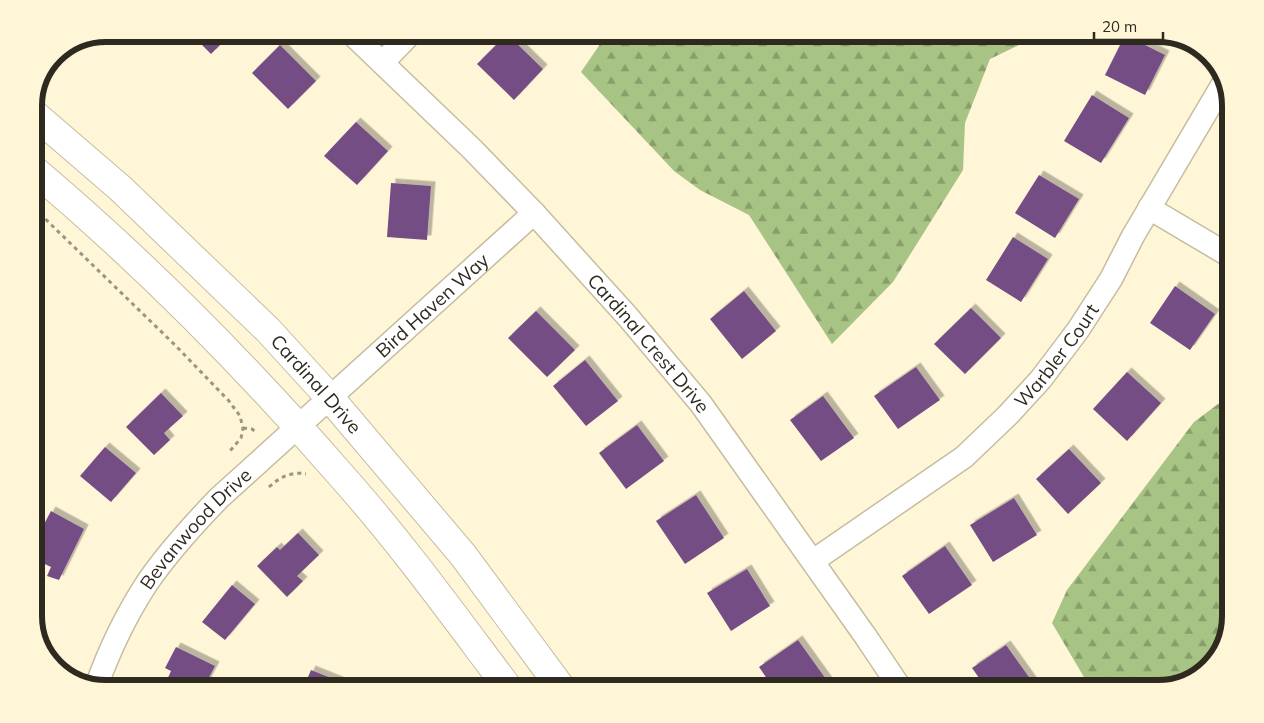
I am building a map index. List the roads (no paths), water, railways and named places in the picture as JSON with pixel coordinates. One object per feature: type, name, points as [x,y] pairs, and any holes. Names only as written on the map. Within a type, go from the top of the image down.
[{"type":"main road","name":"Cardinal Drive","points":[[43,122],[120,188],[254,316],[330,398],[463,555],[555,680]]},
{"type":"main road","points":[[43,178],[131,256],[202,325],[340,473],[431,586],[502,680]]},
{"type":"street","name":"Cardinal Crest Drive","points":[[361,42],[472,149],[534,213],[628,317],[701,404],[895,680]]},
{"type":"street","points":[[383,62],[402,42]]},
{"type":"street","name":"Warbler Court","points":[[813,561],[964,457],[1008,415],[1041,379],[1078,330],[1111,279],[1149,208],[1219,90]]},
{"type":"street","points":[[1149,208],[1221,251]]},
{"type":"street","name":"Bird Haven Way","points":[[330,398],[534,213]]},
{"type":"street","name":"Bevanwood Drive","points":[[98,680],[126,619],[147,583],[180,539],[219,498],[330,398]]}]
